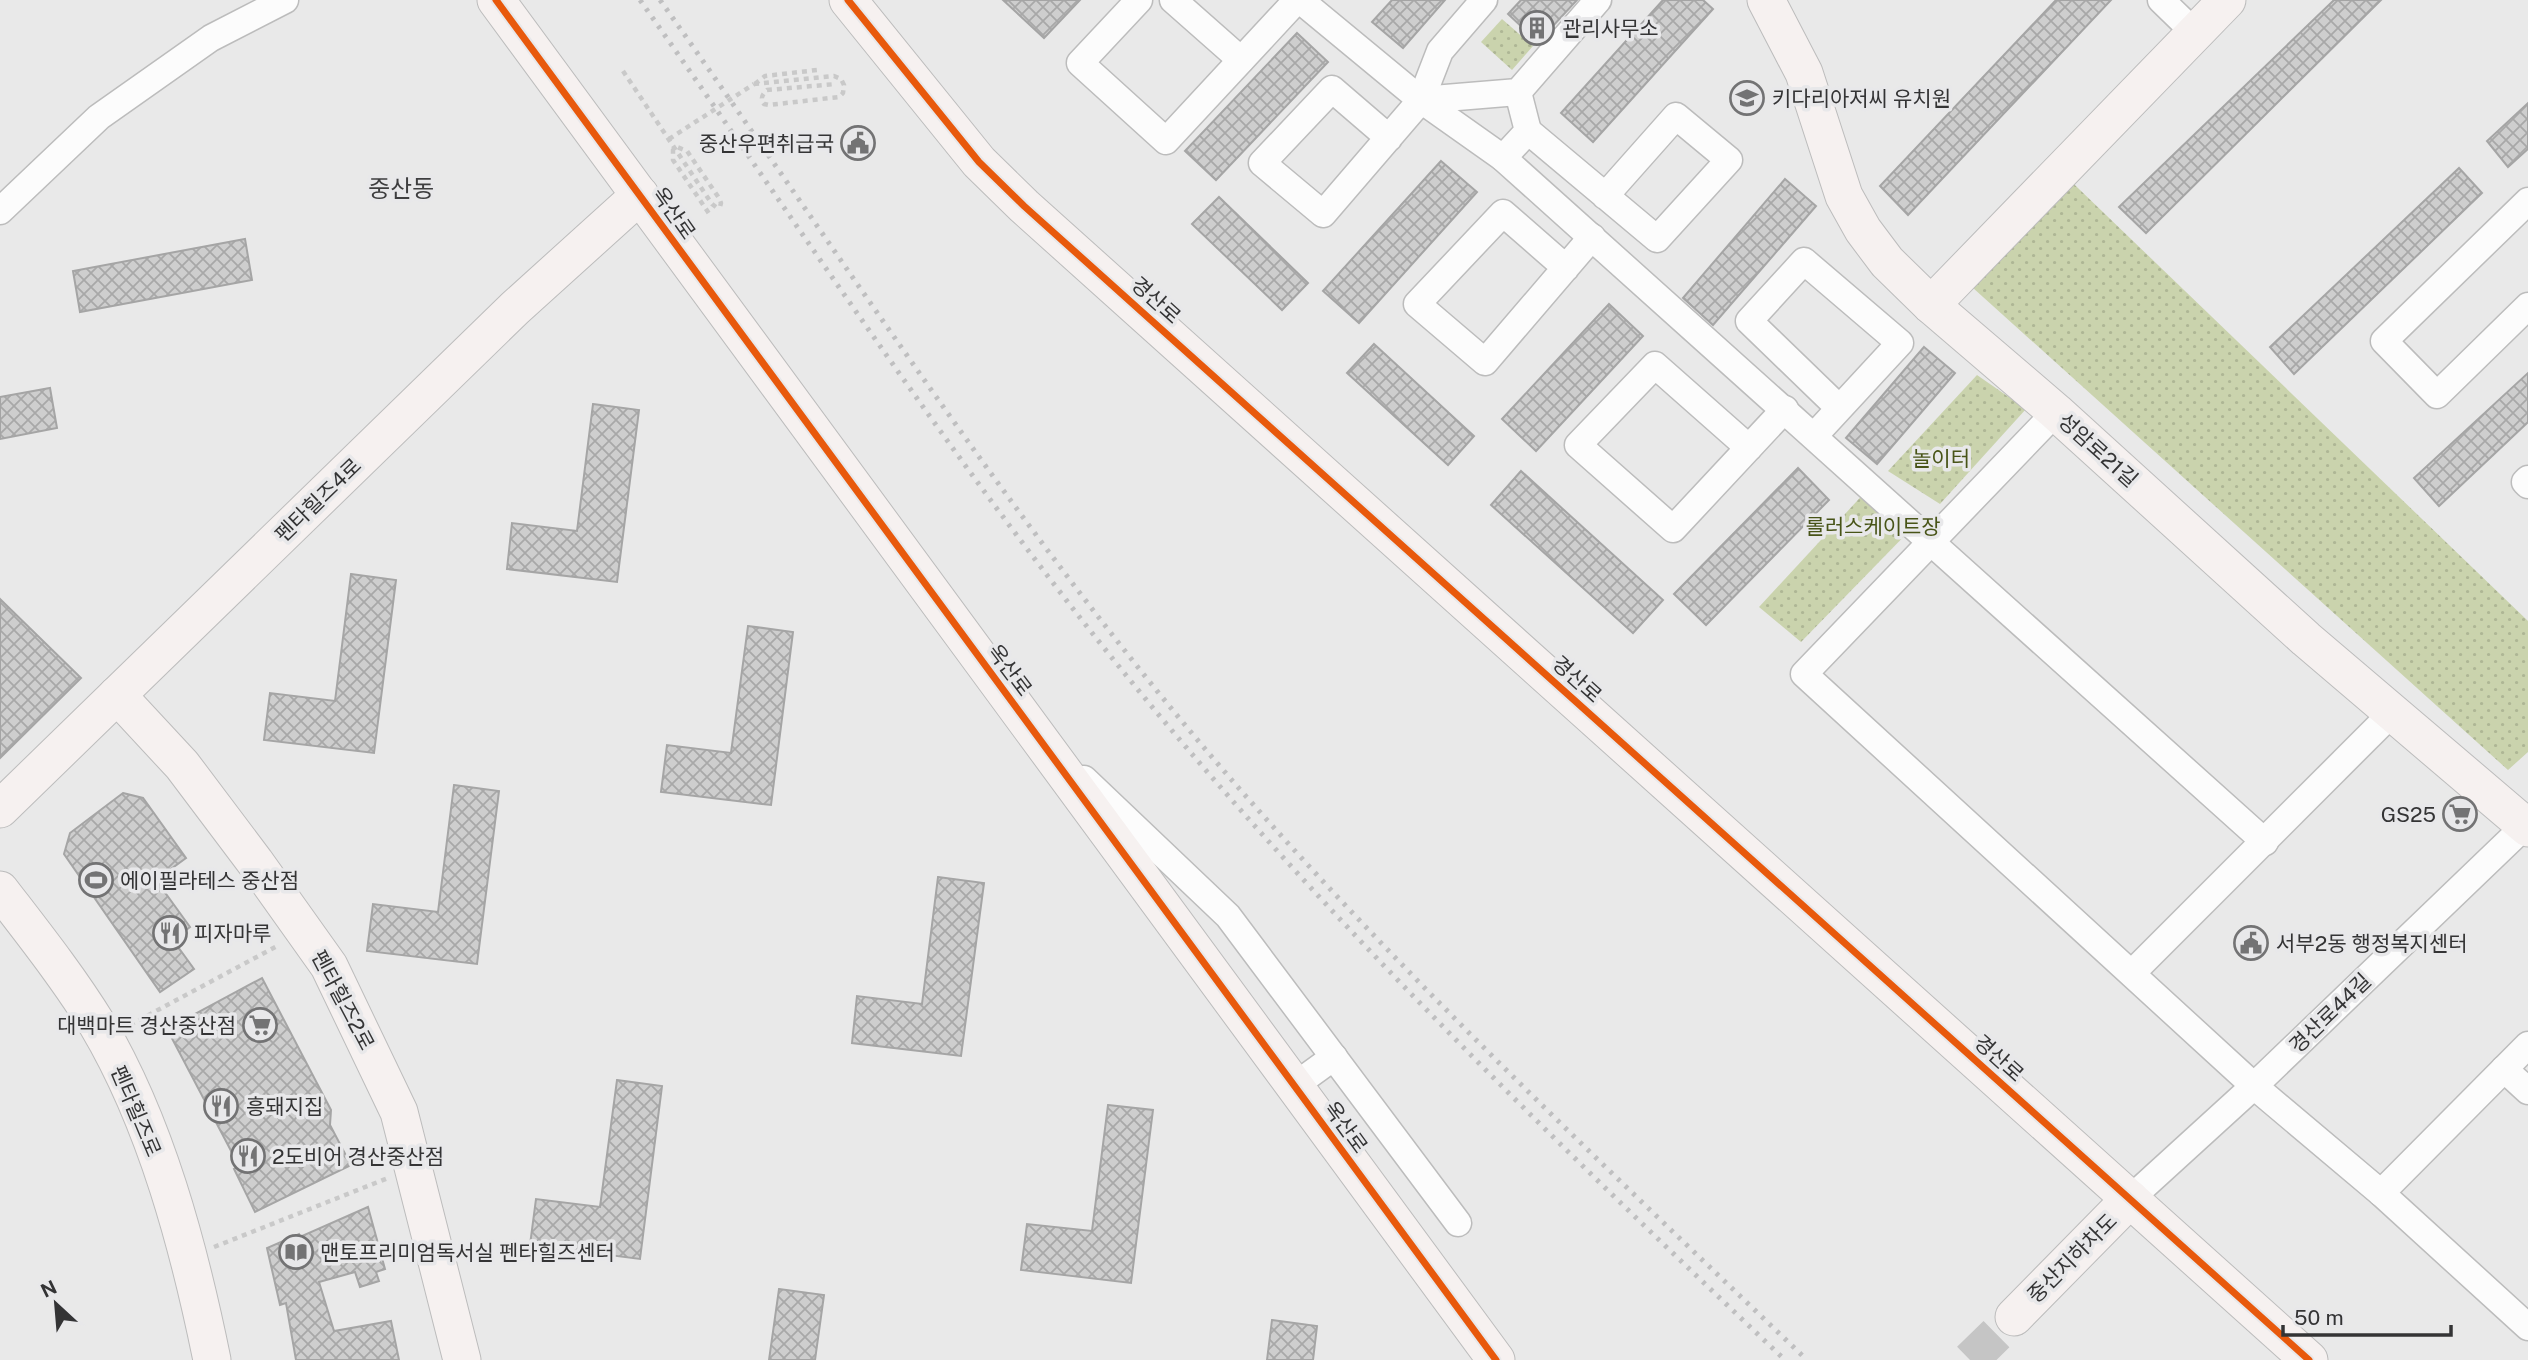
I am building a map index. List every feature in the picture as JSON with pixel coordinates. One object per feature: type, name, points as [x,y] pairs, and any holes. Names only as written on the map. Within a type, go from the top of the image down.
[{"type":"street","points":[[0,211],[99,117],[211,38],[285,0]]},
{"type":"street","name":"옥산로","points":[[496,0],[1496,1360]]},
{"type":"street","name":"경산로","points":[[848,0],[979,162],[1024,206],[2309,1360]]},
{"type":"street","points":[[1139,0],[1080,63],[1166,141],[1299,0],[1421,100],[1503,158],[2265,842]]},
{"type":"street","points":[[1173,0],[1241,60]]},
{"type":"street","points":[[1389,138],[1332,89],[1262,163],[1323,214],[1389,138],[1421,100],[1440,51],[1484,0]]},
{"type":"street","points":[[1421,100],[1518,92],[1598,0]]},
{"type":"street","name":"성암로21길","points":[[1766,0],[1804,73],[1844,196],[1863,230],[1888,262],[1931,305],[2056,412],[2306,639],[2527,825]]},
{"type":"street","points":[[2161,0],[2195,33]]},
{"type":"street","points":[[1931,305],[2227,0]]},
{"type":"street","points":[[1518,92],[1528,131],[1605,196],[1657,239],[1729,160],[1675,116],[1605,196]]},
{"type":"street","points":[[1503,158],[1528,131]]},
{"type":"street","name":"펜타힐즈4로","points":[[0,809],[515,308],[640,195]]},
{"type":"street","points":[[2525,211],[2384,341],[2437,395],[2528,306]]},
{"type":"street","points":[[1566,268],[1503,213],[1417,303],[1485,362],[1566,268],[1592,237]]},
{"type":"street","points":[[1814,436],[1900,343],[1804,261],[1749,321],[1839,408]]},
{"type":"street","points":[[1749,448],[1655,365],[1578,444],[1673,529],[1785,410]]},
{"type":"street","points":[[2056,412],[1804,674],[2254,1086],[2381,1193],[2528,1327]]},
{"type":"street","points":[[2528,479],[2525,482],[2528,485]]},
{"type":"street","name":"펜타힐즈2로","points":[[117,695],[182,765],[329,966],[399,1112],[463,1360]]},
{"type":"street","points":[[2132,972],[2393,712]]},
{"type":"street","points":[[1034,732],[1228,916],[1458,1223]]},
{"type":"street","name":"경산로44길","points":[[2130,1199],[2254,1086],[2527,825]]},
{"type":"street","name":"펜타힐즈로","points":[[0,890],[50,955],[104,1038],[144,1117],[187,1257],[212,1360]]},
{"type":"street","points":[[2381,1193],[2528,1045]]},
{"type":"street","points":[[1294,1086],[1334,1057]]},
{"type":"street","points":[[2504,1069],[2528,1091]]},
{"type":"street","name":"중산지하차도","points":[[2014,1317],[2130,1199]]},
{"type":"path","points":[[668,139],[765,76],[817,70]]},
{"type":"path","points":[[623,71],[668,139],[676,150],[683,161],[698,182],[712,204],[716,207],[720,207],[719,198],[687,151],[677,147],[673,150],[673,160],[710,215]]},
{"type":"path","points":[[754,84],[834,76],[841,79],[844,85],[843,93],[839,97],[769,105],[762,101],[766,90],[836,84]]},
{"type":"path","points":[[104,1038],[305,931]]},
{"type":"path","points":[[187,1257],[414,1168]]},
{"type":"green space","points":[[1502,19],[1533,46],[1512,70],[1481,42]]},
{"type":"green space","points":[[2053,164],[2528,621],[2528,752],[2508,770],[1952,269]]},
{"type":"green space","name":"놀이터","points":[[1977,375],[2026,409],[1940,504],[1888,471]]},
{"type":"green space","name":"롤러스케이트장","points":[[1869,488],[1918,522],[1801,642],[1759,607]]},
{"type":"building","points":[[1003,0],[1080,0],[1044,38]]},
{"type":"building","points":[[1392,0],[1445,0],[1403,48],[1372,22]]},
{"type":"building","name":"관리사무소","points":[[1521,0],[1577,0],[1538,42],[1508,14]]},
{"type":"building","points":[[1663,0],[1703,0],[1713,9],[1593,142],[1561,113]]},
{"type":"building","points":[[2056,0],[2111,0],[1908,215],[1880,186]]},
{"type":"building","points":[[2334,0],[2381,0],[2146,233],[2119,207]]},
{"type":"building","points":[[1297,33],[1328,62],[1216,180],[1185,151]]},
{"type":"building","points":[[2528,103],[2528,149],[2508,167],[2487,141]]},
{"type":"building","points":[[1441,161],[1477,192],[1359,323],[1323,291]]},
{"type":"building","points":[[2459,168],[2482,193],[2294,374],[2270,347]]},
{"type":"building","points":[[1785,179],[1816,206],[1713,325],[1683,298]]},
{"type":"building","points":[[1219,197],[1308,283],[1282,310],[1192,224]]},
{"type":"building","points":[[245,239],[252,280],[80,312],[73,271]]},
{"type":"building","points":[[1609,304],[1643,336],[1536,451],[1502,419]]},
{"type":"building","points":[[1374,344],[1474,436],[1448,465],[1347,373]]},
{"type":"building","points":[[1924,347],[1955,373],[1877,464],[1846,438]]},
{"type":"building","points":[[2528,373],[2528,422],[2439,506],[2414,478]]},
{"type":"building","points":[[50,388],[57,428],[0,439],[0,397]]},
{"type":"building","points":[[593,404],[639,410],[617,582],[507,569],[512,523],[577,531]]},
{"type":"building","points":[[1798,468],[1829,500],[1706,625],[1674,594]]},
{"type":"building","points":[[1521,471],[1663,600],[1633,633],[1491,505]]},
{"type":"building","points":[[351,574],[396,580],[374,753],[264,740],[270,693],[335,701]]},
{"type":"building","points":[[0,599],[81,678],[0,758]]},
{"type":"building","points":[[748,626],[793,632],[771,805],[661,792],[667,745],[731,753]]},
{"type":"building","points":[[454,785],[499,791],[477,964],[367,951],[373,904],[438,912]]},
{"type":"building","points":[[123,793],[143,798],[186,858],[156,880],[190,927],[173,940],[194,969],[160,992],[64,854],[70,833]]},
{"type":"building","points":[[938,877],[984,883],[961,1056],[852,1043],[857,996],[922,1004]]},
{"type":"building","points":[[262,978],[331,1110],[330,1125],[351,1165],[255,1212],[234,1169],[239,1166],[167,1029]]},
{"type":"building","points":[[617,1080],[662,1086],[640,1259],[530,1245],[536,1199],[600,1207]]},
{"type":"building","points":[[1108,1105],[1153,1110],[1131,1283],[1021,1270],[1027,1224],[1092,1231]]},
{"type":"building","points":[[368,1207],[385,1269],[376,1272],[379,1281],[360,1287],[355,1272],[319,1282],[334,1331],[391,1321],[399,1360],[296,1360],[286,1303],[280,1305],[267,1248],[299,1234],[300,1237]]},
{"type":"building","points":[[779,1289],[824,1295],[815,1360],[769,1360]]},
{"type":"building","points":[[1272,1320],[1317,1326],[1313,1360],[1267,1360]]},
{"type":"tunnel","points":[[1970,1360],[2014,1317]]},
{"type":"railway","points":[[640,0],[934,423],[1057,588],[1198,761],[1277,851],[1442,1025],[1612,1194],[1785,1360]]},
{"type":"railway","points":[[660,0],[942,405],[1014,505],[1164,700],[1244,794],[1379,941],[1520,1083],[1807,1360]]},
{"type":"cycle path","points":[[496,0],[1496,1360]]},
{"type":"cycle path","points":[[848,0],[979,162],[1024,206],[2309,1360]]},
{"type":"place","name":"관리사무소","points":[[1537,28]]},
{"type":"place","name":"키다리아저씨 유치원","points":[[1747,98]]},
{"type":"place","name":"중산우편취급국","points":[[858,143]]},
{"type":"place","name":"GS25","points":[[2460,814]]},
{"type":"place","name":"에이필라테스 중산점","points":[[96,880]]},
{"type":"place","name":"피자마루","points":[[170,933]]},
{"type":"place","name":"서부2동 행정복지센터","points":[[2251,943]]},
{"type":"place","name":"대백마트 경산중산점","points":[[260,1025]]},
{"type":"place","name":"흥돼지집","points":[[221,1106]]},
{"type":"place","name":"2도비어 경산중산점","points":[[248,1156]]},
{"type":"place","name":"맨토프리미엄독서실 펜타힐즈센터","points":[[296,1252]]},
{"type":"district","name":"중산동","points":[[401,188]]}]
